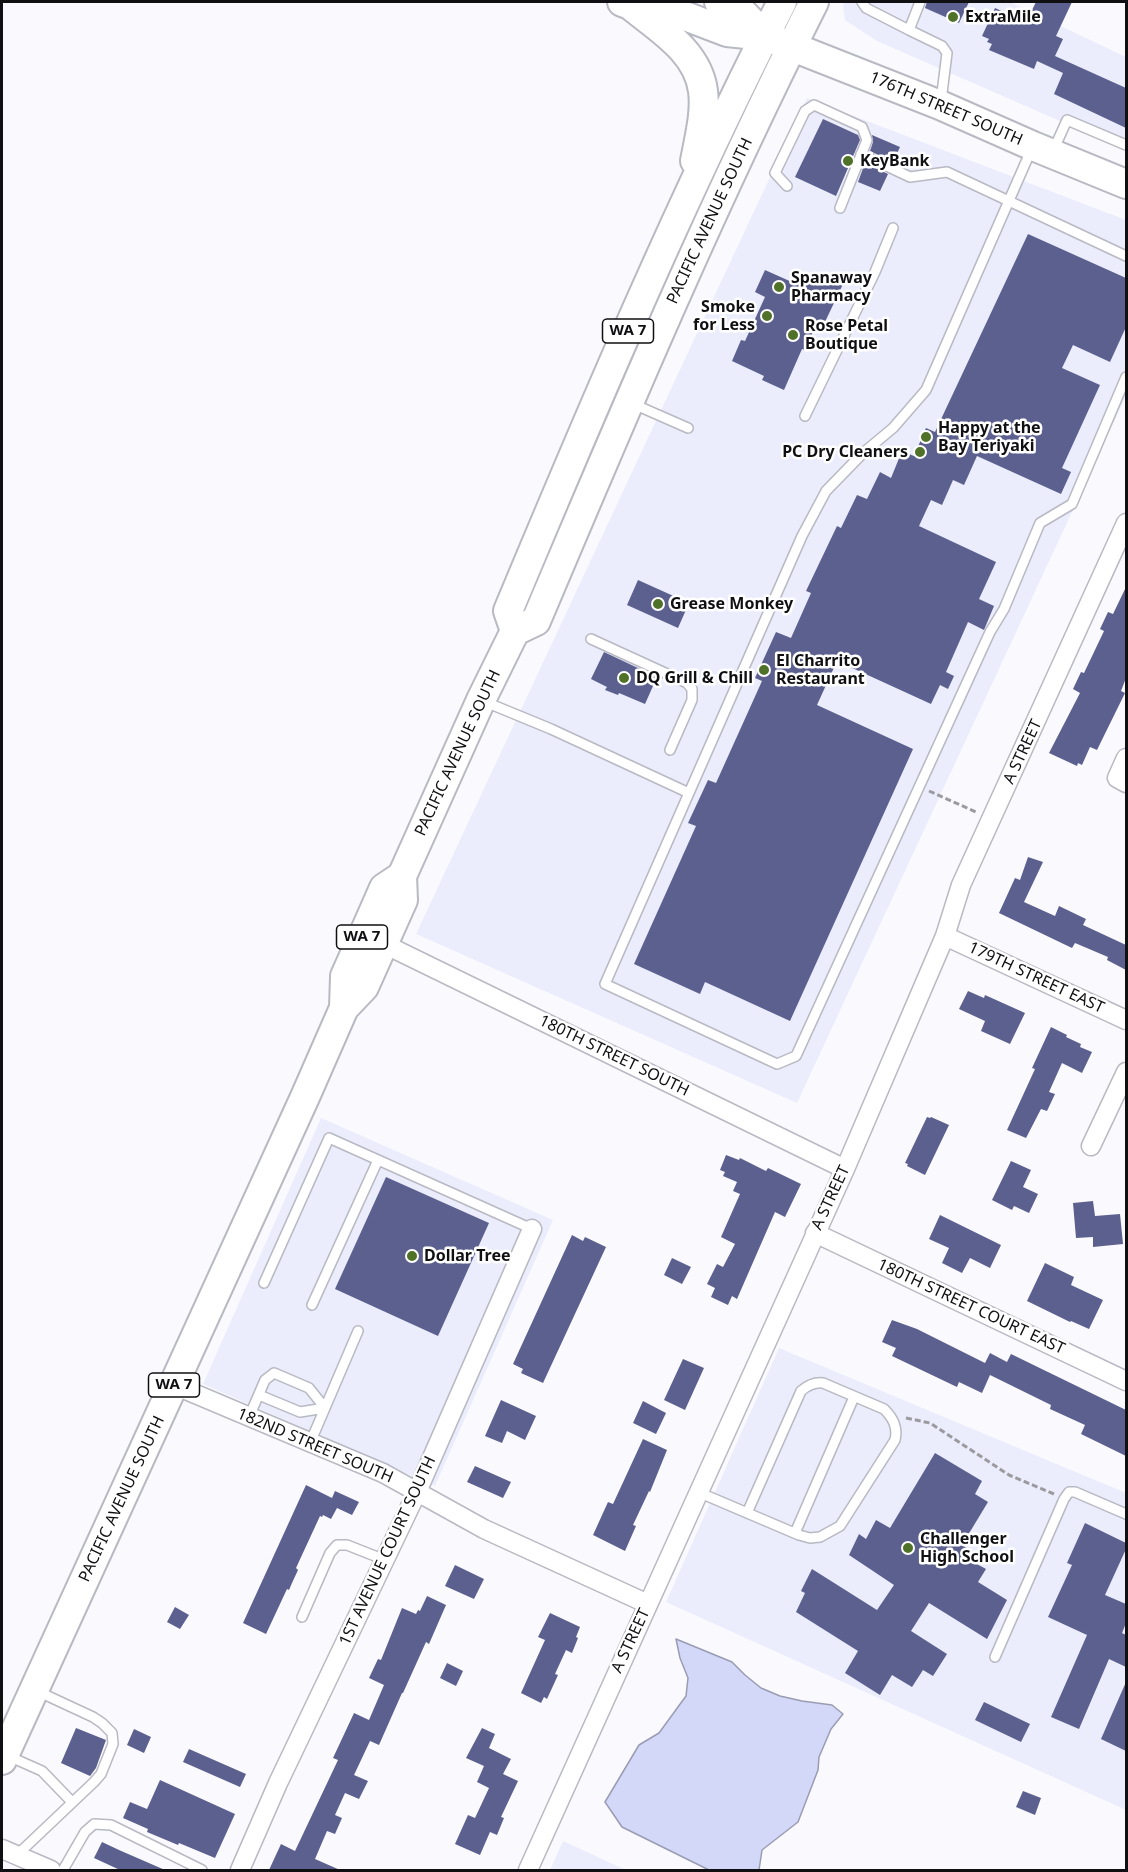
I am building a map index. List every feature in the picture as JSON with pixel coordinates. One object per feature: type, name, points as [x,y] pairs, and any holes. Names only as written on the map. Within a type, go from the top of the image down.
[{"type":"main road","points":[[719,2],[739,9],[765,36]]},
{"type":"main road","name":"PACIFIC AVENUE SOUTH","points":[[515,631],[508,610],[600,392],[740,85],[782,2]]},
{"type":"main road","name":"PACIFIC AVENUE SOUTH","points":[[3,1757],[344,1008],[364,987],[384,944],[403,900],[402,876],[481,700],[515,631],[536,621],[704,232],[814,2]]},
{"type":"main road","points":[[626,3],[672,11],[727,32],[765,36]]},
{"type":"main road","points":[[626,3],[682,47],[700,77],[703,109],[691,192]]},
{"type":"main road","name":"176TH STREET SOUTH","points":[[765,36],[940,105],[1126,184]]},
{"type":"main road","name":"PACIFIC AVENUE SOUTH","points":[[344,1008],[345,976],[357,948],[384,888],[402,876]]},
{"type":"street","name":"A STREET","points":[[528,1870],[845,1168],[945,936],[962,885],[1126,523]]},
{"type":"street","points":[[1122,781],[1126,758]]},
{"type":"street","name":"179TH STREET EAST","points":[[945,936],[1126,1020]]},
{"type":"street","name":"180TH STREET SOUTH","points":[[384,944],[845,1168]]},
{"type":"street","points":[[1091,1146],[1126,1072]]},
{"type":"street","name":"1ST AVENUE COURT SOUTH","points":[[240,1870],[278,1783],[417,1492],[532,1229]]},
{"type":"street","name":"180TH STREET COURT EAST","points":[[815,1233],[1126,1381]]},
{"type":"street","name":"182ND STREET SOUTH","points":[[174,1385],[383,1473],[484,1529],[648,1604]]},
{"type":"street","points":[[9,1852],[51,1870]]},
{"type":"lane","points":[[862,2],[866,8],[942,46],[948,53],[940,105]]},
{"type":"lane","points":[[909,30],[920,2]]},
{"type":"lane","points":[[787,186],[775,174],[805,111],[814,105],[862,127],[867,140],[840,208]]},
{"type":"lane","points":[[1126,145],[1067,120],[1042,149],[1008,200],[926,390],[893,428],[863,453],[826,491],[802,536],[604,984],[777,1064],[796,1056],[990,633],[1004,609],[1040,523],[1072,504],[1126,377]]},
{"type":"lane","points":[[861,154],[910,177],[947,172],[1126,256]]},
{"type":"lane","points":[[805,416],[893,228]]},
{"type":"lane","points":[[629,402],[688,428]]},
{"type":"lane","points":[[591,639],[687,683],[692,689],[692,700],[669,750]]},
{"type":"lane","points":[[481,700],[551,729],[689,793]]},
{"type":"lane","points":[[264,1283],[329,1138],[532,1229]]},
{"type":"lane","points":[[312,1305],[378,1160]]},
{"type":"lane","points":[[310,1443],[358,1331]]},
{"type":"lane","points":[[249,1417],[268,1376],[276,1373],[309,1388],[325,1408]]},
{"type":"lane","points":[[698,1492],[747,1513],[795,1533],[810,1538],[820,1537],[840,1526],[895,1440],[896,1426],[890,1415],[884,1409],[823,1383],[806,1387],[801,1391],[747,1513]]},
{"type":"lane","points":[[259,1395],[300,1412],[325,1408]]},
{"type":"lane","points":[[795,1533],[854,1397]]},
{"type":"lane","points":[[995,1657],[1069,1492],[1075,1492],[1126,1514]]},
{"type":"lane","points":[[302,1617],[330,1553],[337,1545],[347,1545],[385,1560]]},
{"type":"lane","points":[[9,1852],[72,1802],[101,1774],[113,1744],[112,1732],[102,1723],[35,1690]]},
{"type":"lane","points":[[3,1757],[42,1771],[72,1802]]},
{"type":"lane","points":[[63,1870],[85,1832],[93,1824],[111,1825],[202,1870]]},
{"type":"path","points":[[920,787],[992,819]]},
{"type":"path","points":[[890,1415],[930,1423],[1009,1475],[1064,1499]]},
{"type":"shaded area","points":[[845,2],[1010,2],[1126,57],[1126,150],[877,41],[845,20],[843,6]]},
{"type":"shaded area","points":[[807,98],[1126,220],[1126,396],[797,1103],[416,934]]},
{"type":"shaded area","points":[[321,1118],[553,1220],[435,1486],[203,1384]]},
{"type":"shaded area","name":"Challenger High School","points":[[779,1348],[1126,1493],[1126,1810],[666,1602]]},
{"type":"shaded area","points":[[563,1841],[626,1870],[550,1870]]},
{"type":"water","points":[[676,1639],[732,1662],[761,1688],[780,1696],[832,1705],[843,1714],[831,1729],[819,1757],[818,1770],[798,1822],[762,1850],[759,1870],[709,1870],[622,1827],[605,1802],[639,1745],[659,1733],[686,1696],[688,1678]]},
{"type":"building","name":"ExtraMile","points":[[927,2],[969,2],[959,23],[925,8]]},
{"type":"building","points":[[1036,2],[1072,2],[1056,36],[1063,39],[1055,56],[1126,88],[1126,128],[1054,94],[1063,73],[1037,61],[1034,69],[989,50],[992,44],[987,42],[989,39],[982,36],[995,8],[1026,22]]},
{"type":"building","points":[[823,119],[858,135],[860,140],[836,196],[795,177]]},
{"type":"building","points":[[872,135],[900,147],[893,162],[870,151],[873,142]]},
{"type":"building","points":[[865,163],[888,174],[880,191],[858,182]]},
{"type":"building","points":[[1028,234],[1126,278],[1126,327],[1110,362],[1073,345],[1062,368],[1100,385],[1062,468],[1071,472],[1061,494],[977,456],[964,485],[953,480],[942,505],[931,500],[919,526],[996,562],[979,599],[994,606],[984,630],[968,622],[946,672],[954,676],[948,689],[940,685],[931,704],[837,661],[817,705],[913,749],[790,1021],[705,982],[700,994],[634,964],[696,826],[688,823],[708,780],[716,783],[762,681],[755,678],[776,632],[791,638],[811,593],[806,591],[837,526],[841,528],[857,495],[867,499],[880,472],[891,478],[902,451],[914,456],[926,428],[935,432]]},
{"type":"building","points":[[765,270],[794,283],[798,275],[817,283],[821,274],[843,284],[824,324],[818,321],[805,350],[802,349],[784,390],[762,380],[764,376],[732,361],[741,340],[745,341],[765,297],[755,292]]},
{"type":"building","name":"Grease Monkey","points":[[638,580],[689,603],[678,628],[627,605]]},
{"type":"building","points":[[1126,587],[1126,678],[1121,691],[1125,693],[1097,750],[1090,747],[1082,765],[1078,763],[1077,766],[1049,753],[1080,693],[1073,689],[1081,672],[1084,673],[1104,631],[1100,629],[1108,612],[1113,614]]},
{"type":"building","name":"DQ Grill & Chill","points":[[604,652],[657,677],[645,704],[605,690],[607,687],[591,679]]},
{"type":"building","points":[[1028,857],[1043,862],[1024,902],[1055,916],[1059,906],[1086,919],[1083,925],[1126,945],[1126,970],[1107,960],[1108,957],[1075,943],[1072,948],[999,913],[1015,878],[1020,880]]},
{"type":"building","points":[[968,991],[984,998],[985,995],[1025,1013],[1010,1044],[981,1031],[985,1021],[959,1009]]},
{"type":"building","points":[[1051,1027],[1081,1044],[1080,1047],[1092,1052],[1082,1073],[1062,1063],[1049,1092],[1055,1094],[1047,1111],[1041,1109],[1026,1138],[1007,1130]]},
{"type":"building","points":[[927,1117],[949,1125],[925,1175],[905,1163]]},
{"type":"building","points":[[726,1155],[739,1160],[740,1158],[766,1171],[768,1168],[801,1184],[785,1217],[775,1212],[737,1299],[732,1296],[728,1305],[711,1297],[715,1288],[707,1284],[717,1264],[723,1267],[735,1244],[721,1237],[740,1194],[733,1191],[737,1182],[723,1176],[725,1172],[720,1170]]},
{"type":"building","points":[[1011,1161],[1031,1170],[1023,1187],[1038,1194],[1029,1213],[1014,1206],[1012,1210],[992,1200]]},
{"type":"building","name":"Dollar Tree","points":[[386,1177],[489,1223],[438,1336],[335,1289]]},
{"type":"building","points":[[1093,1201],[1095,1216],[1120,1214],[1123,1244],[1093,1247],[1093,1237],[1076,1238],[1073,1203]]},
{"type":"building","points":[[940,1215],[1001,1245],[990,1268],[970,1258],[962,1273],[942,1263],[949,1248],[929,1239]]},
{"type":"building","points":[[572,1235],[583,1241],[585,1237],[606,1247],[543,1383],[521,1373],[523,1369],[513,1364]]},
{"type":"building","points":[[672,1258],[691,1267],[682,1284],[664,1275]]},
{"type":"building","points":[[1045,1263],[1074,1277],[1071,1285],[1103,1300],[1089,1329],[1027,1301]]},
{"type":"building","points":[[892,1320],[917,1329],[985,1363],[990,1353],[1007,1362],[1011,1354],[1126,1410],[1126,1456],[1081,1434],[1085,1425],[1050,1409],[1051,1405],[990,1375],[982,1393],[959,1382],[957,1387],[892,1356],[896,1348],[882,1342]]},
{"type":"building","points":[[683,1359],[704,1368],[685,1410],[664,1400]]},
{"type":"building","points":[[501,1400],[536,1416],[525,1440],[507,1431],[502,1443],[485,1436]]},
{"type":"building","points":[[643,1401],[666,1413],[656,1434],[633,1423]]},
{"type":"building","points":[[643,1439],[667,1450],[650,1492],[633,1525],[636,1526],[625,1551],[593,1535],[608,1502],[613,1504]]},
{"type":"building","points":[[935,1453],[982,1481],[975,1494],[988,1502],[962,1545],[980,1556],[975,1563],[986,1569],[978,1582],[1007,1600],[987,1639],[929,1603],[911,1631],[947,1654],[933,1676],[923,1670],[912,1687],[892,1675],[880,1695],[845,1673],[858,1651],[796,1612],[805,1593],[801,1591],[812,1569],[877,1610],[894,1585],[849,1555],[859,1534],[866,1539],[876,1520],[890,1528]]},
{"type":"building","points":[[475,1466],[511,1482],[503,1498],[467,1482]]},
{"type":"building","points":[[306,1485],[332,1498],[335,1491],[359,1502],[352,1515],[337,1508],[331,1519],[320,1516],[296,1568],[298,1570],[289,1590],[287,1589],[266,1634],[243,1623]]},
{"type":"building","points":[[1085,1523],[1126,1543],[1126,1549],[1105,1595],[1126,1604],[1126,1623],[1122,1633],[1126,1635],[1126,1667],[1109,1659],[1079,1729],[1051,1717],[1087,1635],[1048,1617],[1072,1565],[1067,1563]]},
{"type":"building","points":[[455,1565],[484,1579],[474,1599],[445,1586]]},
{"type":"building","points":[[427,1596],[446,1605],[429,1644],[426,1642],[379,1745],[370,1741],[354,1775],[368,1781],[359,1799],[345,1793],[335,1815],[342,1818],[335,1834],[327,1831],[315,1859],[340,1870],[269,1870],[281,1844],[295,1851],[338,1760],[333,1758],[354,1713],[369,1720],[384,1685],[369,1678],[378,1659],[381,1660],[402,1608],[416,1614],[418,1610],[420,1611]]},
{"type":"building","points":[[175,1607],[189,1615],[180,1629],[167,1622]]},
{"type":"building","points":[[550,1613],[580,1627],[572,1653],[566,1650],[547,1699],[544,1697],[541,1703],[521,1693],[545,1640],[538,1637]]},
{"type":"building","points":[[447,1663],[463,1671],[456,1686],[440,1678]]},
{"type":"building","points":[[1126,1682],[1126,1751],[1101,1739]]},
{"type":"building","points":[[984,1702],[1030,1724],[1021,1742],[975,1720]]},
{"type":"building","points":[[76,1728],[106,1740],[96,1768],[90,1776],[61,1763]]},
{"type":"building","points":[[482,1728],[495,1734],[489,1748],[511,1759],[503,1774],[518,1781],[501,1817],[504,1818],[497,1835],[490,1832],[480,1855],[455,1844],[468,1815],[475,1818],[489,1788],[477,1782],[484,1766],[466,1758]]},
{"type":"building","points":[[134,1729],[151,1737],[144,1753],[127,1745]]},
{"type":"building","points":[[189,1749],[246,1774],[240,1787],[183,1762]]},
{"type":"building","points":[[160,1780],[235,1814],[215,1858],[147,1832],[148,1829],[123,1818],[130,1802],[147,1809]]},
{"type":"building","points":[[1023,1791],[1041,1798],[1035,1815],[1016,1807]]},
{"type":"building","points":[[102,1842],[165,1870],[120,1870],[94,1858]]},
{"type":"place","name":"ExtraMile","points":[[953,17]]},
{"type":"place","name":"KeyBank","points":[[848,161]]},
{"type":"place","name":"Spanaway Pharmacy","points":[[779,287]]},
{"type":"place","name":"Smoke for Less","points":[[767,316]]},
{"type":"place","name":"Rose Petal Boutique","points":[[793,335]]},
{"type":"place","name":"Happy at the Bay Teriyaki","points":[[926,437]]},
{"type":"place","name":"PC Dry Cleaners","points":[[920,452]]},
{"type":"place","name":"Grease Monkey","points":[[658,604]]},
{"type":"place","name":"El Charrito Restaurant","points":[[764,670]]},
{"type":"place","name":"DQ Grill & Chill","points":[[624,678]]},
{"type":"place","name":"Dollar Tree","points":[[412,1256]]},
{"type":"place","name":"Challenger High School","points":[[908,1548]]}]
